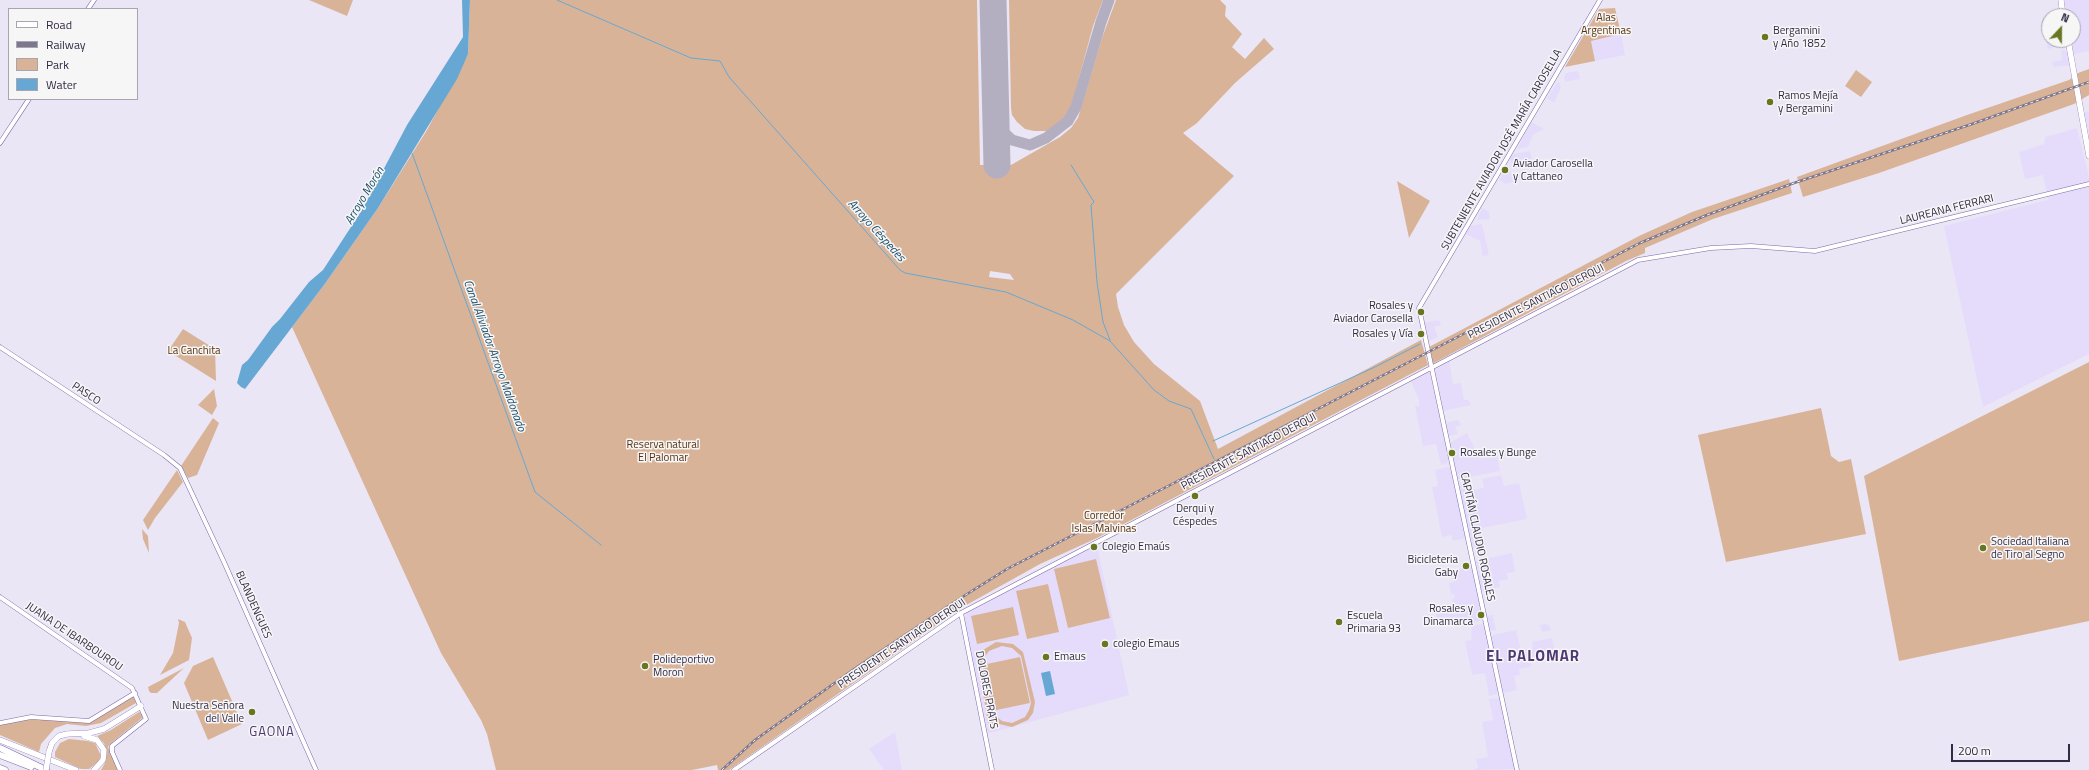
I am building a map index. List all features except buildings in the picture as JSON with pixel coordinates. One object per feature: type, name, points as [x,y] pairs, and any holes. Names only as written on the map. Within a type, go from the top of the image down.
[{"type":"highway","points":[[0,748],[46,770]]},
{"type":"highway","points":[[0,755],[40,770]]},
{"type":"highway","points":[[0,768],[5,770]]},
{"type":"main road","points":[[2069,48],[2089,156]]},
{"type":"main road","points":[[46,770],[49,752],[52,744],[57,738],[71,734],[85,734],[104,729],[141,706]]},
{"type":"main road","points":[[71,734],[94,738],[102,745],[104,752],[103,760],[94,770]]},
{"type":"main road","points":[[0,740],[76,770]]},
{"type":"street","name":"SUBTENIENTE AVIADOR JOSÉ MARÍA CAROSELLA","points":[[1418,308],[1600,0]]},
{"type":"street","points":[[0,143],[28,100]]},
{"type":"street","name":"LAUREANA FERRARI","points":[[1809,252],[1960,217],[2089,184]]},
{"type":"street","name":"PRESIDENTE SANTIAGO DERQUI","points":[[734,770],[961,613],[1431,366],[1641,259],[1711,248],[1751,246],[1809,252]]},
{"type":"street","name":"CAPITÁN CLAUDIO ROSALES","points":[[1418,308],[1518,770]]},
{"type":"street","name":"PASCO","points":[[0,347],[164,456]]},
{"type":"street","name":"BLANDENGUES","points":[[164,456],[178,466],[188,483],[316,770]]},
{"type":"street","name":"JUANA DE IBARBOUROU","points":[[0,597],[130,686],[135,693]]},
{"type":"street","name":"DOLORES PRATS","points":[[961,613],[992,770]]},
{"type":"street","points":[[0,723],[31,717],[89,721],[135,693],[146,719],[112,746],[111,749],[120,770]]},
{"type":"shaded area","points":[[2064,0],[2089,0],[2089,51],[2073,54],[2072,48],[2081,48],[2081,8],[2066,8]]},
{"type":"shaded area","points":[[1621,34],[1625,55],[1595,61],[1591,41]]},
{"type":"shaded area","points":[[2064,50],[2068,52],[2070,65],[2053,67],[2052,62],[2062,60],[2061,51]]},
{"type":"shaded area","points":[[1578,71],[1580,79],[1565,82],[1564,77],[1566,73]]},
{"type":"shaded area","points":[[1559,82],[1561,88],[1554,103],[1547,98]]},
{"type":"shaded area","points":[[2089,111],[2089,142],[2084,112]]},
{"type":"shaded area","points":[[1531,122],[1544,129],[1533,135],[1528,147],[1517,149]]},
{"type":"shaded area","points":[[2077,128],[2089,177],[2089,354],[1983,407],[1944,226],[2048,200],[2043,175],[2025,179],[2019,152],[2044,144],[2045,137]]},
{"type":"shaded area","points":[[1530,151],[1532,159],[1511,163],[1510,158],[1513,154]]},
{"type":"shaded area","points":[[1507,168],[1510,169],[1513,182],[1506,184],[1499,180]]},
{"type":"shaded area","points":[[1482,208],[1489,212],[1490,219],[1477,220]]},
{"type":"shaded area","points":[[1482,224],[1489,255],[1483,256],[1480,241],[1466,234],[1470,226]]},
{"type":"shaded area","points":[[1439,320],[1441,325],[1434,327],[1438,337],[1429,341],[1424,323]]},
{"type":"shaded area","points":[[1449,360],[1453,384],[1461,383],[1464,400],[1468,400],[1471,405],[1443,411],[1434,371]]},
{"type":"shaded area","points":[[1428,371],[1430,373],[1449,459],[1446,464],[1441,465],[1436,444],[1423,446],[1415,406],[1419,406],[1419,400],[1410,379]]},
{"type":"shaded area","points":[[1458,420],[1461,425],[1455,427],[1458,434],[1449,436],[1445,423]]},
{"type":"shaded area","points":[[1467,433],[1477,453],[1496,450],[1500,471],[1459,479],[1456,478],[1449,445],[1451,442]]},
{"type":"shaded area","points":[[1448,467],[1451,469],[1466,538],[1453,541],[1451,535],[1442,537],[1432,487],[1438,486],[1435,470]]},
{"type":"shaded area","points":[[1501,475],[1504,486],[1519,483],[1527,519],[1482,528],[1486,545],[1472,548],[1459,485],[1465,482],[1468,491],[1484,488],[1482,479]]},
{"type":"shaded area","name":"Emaus","points":[[1094,544],[1097,546],[1129,695],[986,734],[964,619],[968,610]]},
{"type":"shaded area","points":[[1512,553],[1515,572],[1507,573],[1508,579],[1499,581],[1500,587],[1481,591],[1476,561]]},
{"type":"shaded area","points":[[1472,563],[1482,619],[1479,621],[1441,627],[1438,625],[1435,608],[1453,606],[1452,599],[1455,598],[1454,594],[1451,594],[1449,583],[1454,582],[1453,576],[1458,575],[1457,569],[1462,568],[1462,565]]},
{"type":"shaded area","points":[[1493,615],[1496,630],[1493,631],[1489,629],[1486,616]]},
{"type":"shaded area","points":[[1481,624],[1485,627],[1498,690],[1497,694],[1489,696],[1485,673],[1472,675],[1465,641],[1471,640],[1472,626]]},
{"type":"shaded area","points":[[1540,625],[1549,625],[1551,630],[1542,632]]},
{"type":"shaded area","points":[[1516,630],[1521,650],[1533,648],[1532,642],[1552,638],[1556,655],[1530,660],[1531,667],[1519,669],[1520,675],[1514,676],[1517,690],[1505,693],[1502,690],[1491,637],[1493,635]]},
{"type":"shaded area","points":[[1497,698],[1500,700],[1515,769],[1473,770],[1478,768],[1476,759],[1488,757],[1482,722],[1493,720],[1489,699]]},
{"type":"shaded area","points":[[895,732],[902,770],[884,770],[869,749]]},
{"type":"green space","points":[[309,0],[353,0],[347,16]]},
{"type":"green space","name":"Reserva natural El Palomar","points":[[470,0],[977,0],[980,165],[1011,165],[1060,137],[1071,128],[1078,118],[1102,38],[1116,0],[1220,0],[1226,6],[1225,16],[1242,34],[1232,47],[1245,59],[1264,38],[1274,49],[1235,83],[1197,123],[1183,133],[1234,176],[1116,294],[1118,307],[1124,325],[1134,342],[1154,364],[1200,401],[1218,449],[1421,340],[1428,365],[1097,538],[1040,564],[961,608],[729,770],[718,770],[717,765],[692,770],[496,770],[487,734],[481,720],[441,653],[292,327],[324,285],[378,208],[427,130],[468,54]],"holes":[[[990,271],[1010,274],[1014,280],[989,277]]]},
{"type":"green space","points":[[1009,0],[1103,0],[1093,26],[1072,104],[1062,121],[1047,131],[1025,129],[1012,115]]},
{"type":"green space","name":"Alas Argentinas","points":[[1615,8],[1621,34],[1591,41],[1595,61],[1565,67],[1599,9]]},
{"type":"green space","points":[[2089,69],[2089,95],[2074,104],[1879,173],[1803,197],[1797,177],[1967,115],[2069,80],[2078,73]]},
{"type":"green space","points":[[1856,70],[1872,82],[1861,97],[1845,86]]},
{"type":"green space","points":[[1789,179],[1792,193],[1713,219],[1645,248],[1645,253],[1626,261],[1432,364],[1429,347],[1639,236],[1692,212]]},
{"type":"green space","points":[[1397,181],[1430,201],[1409,238]]},
{"type":"green space","name":"La Canchita","points":[[183,329],[215,349],[216,381],[168,351]]},
{"type":"green space","name":"Sociedad Italiana de Tiro al Segno","points":[[2089,362],[2089,621],[1899,661],[1864,476]]},
{"type":"green space","points":[[214,389],[217,406],[212,415],[198,405]]},
{"type":"green space","points":[[1821,408],[1831,456],[1839,462],[1851,459],[1866,534],[1726,562],[1698,435]]},
{"type":"green space","points":[[213,418],[219,423],[197,475],[188,478],[181,466]]},
{"type":"green space","points":[[177,470],[183,482],[155,518],[148,530],[143,520]]},
{"type":"green space","points":[[142,529],[148,536],[149,553],[143,539]]},
{"type":"green space","points":[[1096,559],[1110,618],[1068,628],[1054,569]]},
{"type":"green space","points":[[1048,584],[1059,632],[1027,639],[1016,591]]},
{"type":"green space","points":[[1013,607],[1019,635],[977,644],[971,616]]},
{"type":"green space","points":[[178,619],[185,622],[192,638],[189,660],[160,675],[173,653],[179,623]]},
{"type":"green space","points":[[996,642],[1013,644],[1023,652],[1035,702],[1033,713],[1028,720],[1012,727],[999,724],[993,718],[995,726],[989,727],[978,666],[983,650]],"holes":[[[1002,646],[1012,648],[1021,656],[1031,703],[1025,717],[1012,723],[1002,721],[992,713],[981,665],[983,659],[989,651]]]},
{"type":"green space","points":[[213,657],[242,724],[208,740],[184,683],[193,666]]},
{"type":"green space","points":[[1020,657],[1030,703],[992,711],[982,665]]},
{"type":"green space","points":[[184,668],[157,693],[151,693],[149,691],[148,687]]},
{"type":"green space","points":[[132,697],[135,697],[136,703],[101,723],[86,726],[67,724],[55,728],[41,744],[39,752],[0,735],[0,725],[27,718],[85,722]]},
{"type":"green space","points":[[139,712],[143,715],[142,718],[108,747],[118,770],[101,770],[105,763],[107,753],[104,743],[97,736],[111,730]]},
{"type":"green space","points":[[69,739],[95,743],[101,756],[98,762],[89,769],[81,769],[55,757],[55,752],[60,743]]},
{"type":"water","name":"Arroyo Morón","points":[[462,0],[470,0],[468,54],[457,79],[378,208],[324,285],[245,389],[241,387],[237,383],[242,365],[248,360],[272,327],[309,282],[323,270],[362,210],[407,125],[463,37]]},
{"type":"water","points":[[1050,671],[1055,694],[1046,696],[1041,673]]},
{"type":"waterway","name":"Arroyo Céspedes","points":[[557,0],[691,58],[720,61],[729,77],[900,270],[905,273],[1006,292],[1073,320],[1110,341],[1154,390],[1169,401],[1191,409],[1214,459]]},
{"type":"waterway","name":"Canal Aliviador Arroyo Maldonado","points":[[412,153],[535,492],[601,545]]},
{"type":"waterway","points":[[1071,165],[1094,202],[1091,205],[1097,282],[1103,322],[1110,340]]},
{"type":"waterway","points":[[1213,441],[1375,367],[1420,344]]},
{"type":"taxiway","points":[[996,125],[1012,140],[1030,145],[1046,138],[1068,121],[1076,107],[1109,0]]},
{"type":"runway","points":[[993,0],[997,165]]},
{"type":"railway","points":[[722,770],[755,740],[857,667],[1007,569],[1640,243],[1707,215],[1794,183],[1972,124],[2089,82]]},
{"type":"place","name":"Bergamini y Año 1852","points":[[1765,37]]},
{"type":"place","name":"Ramos Mejía y Bergamini","points":[[1770,102]]},
{"type":"place","name":"Aviador Carosella y Cattaneo","points":[[1505,170]]},
{"type":"place","name":"Rosales y Aviador Carosella","points":[[1421,312]]},
{"type":"place","name":"Rosales y Vía","points":[[1421,334]]},
{"type":"place","name":"Rosales y Bunge","points":[[1452,453]]},
{"type":"place","name":"Derqui y Céspedes","points":[[1195,496]]},
{"type":"place","name":"Colegio Emaús","points":[[1094,547]]},
{"type":"place","name":"Sociedad Italiana de Tiro al Segno","points":[[1983,548]]},
{"type":"place","name":"Bicicleteria Gaby","points":[[1466,566]]},
{"type":"place","name":"Rosales y Dinamarca","points":[[1481,615]]},
{"type":"place","name":"Escuela Primaria 93","points":[[1339,622]]},
{"type":"place","name":"colegio Emaus","points":[[1105,644]]},
{"type":"place","name":"Emaus","points":[[1046,657]]},
{"type":"place","name":"Polideportivo Moron","points":[[645,666]]},
{"type":"place","name":"Nuestra Señora del Valle","points":[[252,712]]},
{"type":"district","name":"EL PALOMAR","points":[[1533,657]]},
{"type":"district","name":"GAONA","points":[[272,733]]},
{"type":"park label","name":"Corredor Islas Malvinas","points":[[1104,522]]}]
